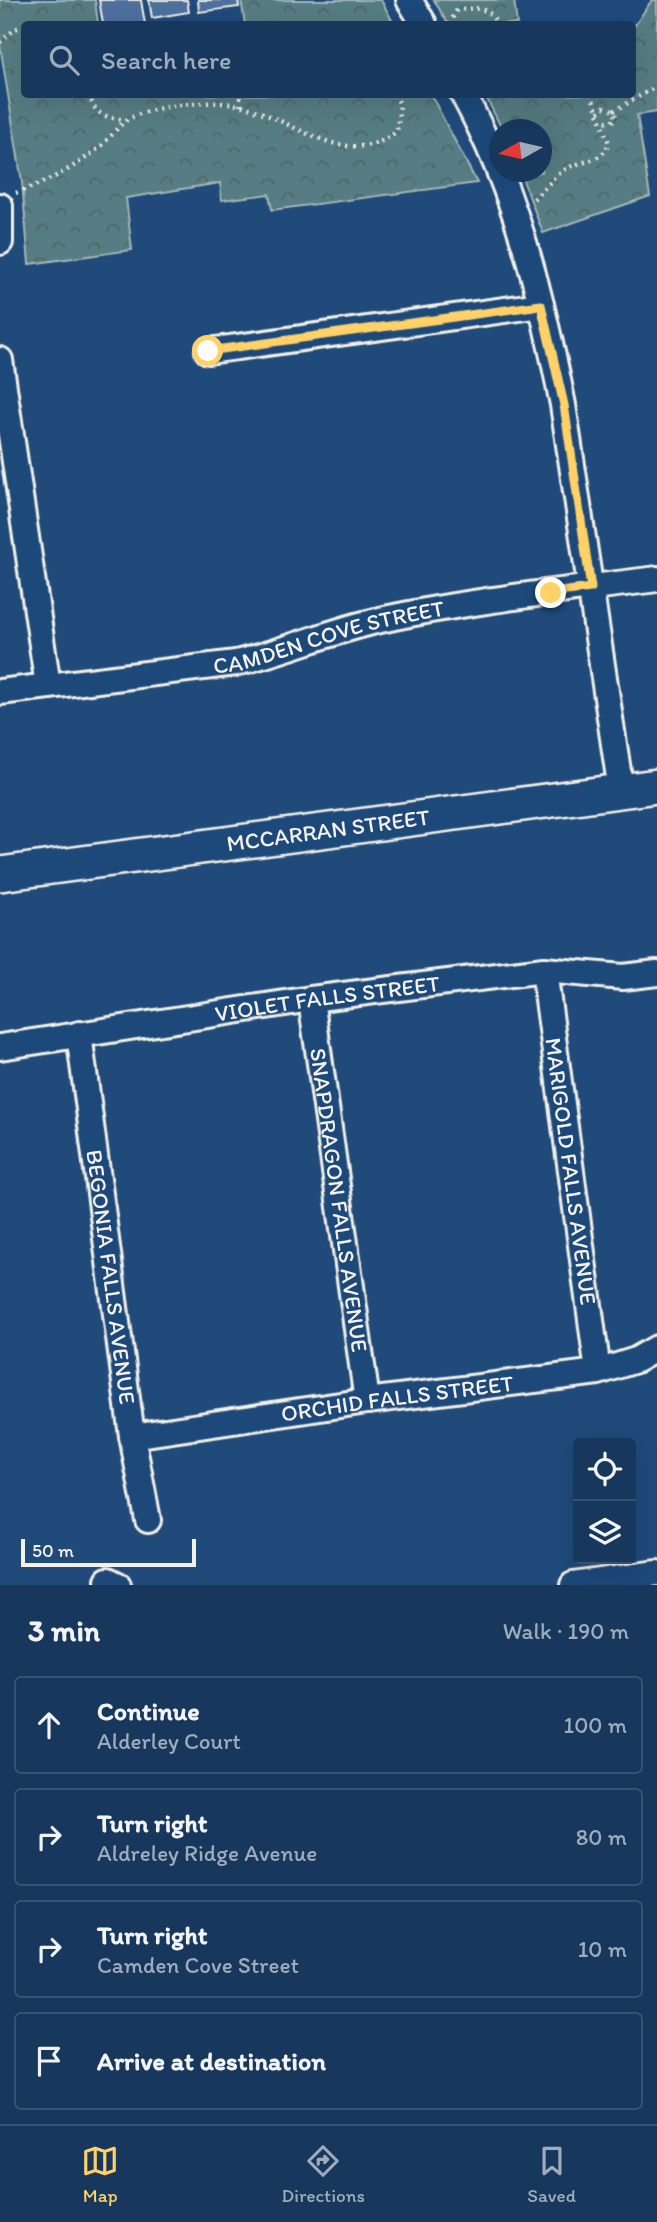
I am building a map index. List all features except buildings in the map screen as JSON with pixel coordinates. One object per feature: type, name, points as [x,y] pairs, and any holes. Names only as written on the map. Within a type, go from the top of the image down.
[{"type":"street","points":[[409,0],[422,21]]},
{"type":"street","points":[[465,98],[516,217],[541,305],[564,405],[621,791]]},
{"type":"street","points":[[0,242],[5,200]]},
{"type":"street","points":[[208,351],[541,305]]},
{"type":"street","points":[[0,360],[48,686]]},
{"type":"street","name":"CAMDEN COVE STREET","points":[[0,692],[236,663],[272,654],[344,629],[409,614],[657,579]]},
{"type":"street","name":"MCCARRAN STREET","points":[[0,874],[657,786]]},
{"type":"street","name":"VIOLET FALLS STREET","points":[[0,1047],[311,999],[544,970],[624,977],[657,973]]},
{"type":"street","name":"MARIGOLD FALLS AVENUE","points":[[544,970],[598,1372]]},
{"type":"street","name":"SNAPDRAGON FALLS AVENUE","points":[[311,999],[367,1401]]},
{"type":"street","name":"BEGONIA FALLS AVENUE","points":[[79,1034],[132,1436],[148,1520]]},
{"type":"street","name":"ORCHID FALLS STREET","points":[[132,1436],[367,1401],[598,1372],[636,1360],[657,1348]]},
{"type":"street","points":[[573,1585],[657,1573]]},
{"type":"path","points":[[451,21],[457,10],[480,7],[491,13],[495,21]]},
{"type":"path","points":[[0,42],[21,29]]},
{"type":"path","points":[[614,111],[657,86]]},
{"type":"path","points":[[90,98],[91,106],[99,114],[126,120]]},
{"type":"path","points":[[240,98],[240,106]]},
{"type":"path","points":[[5,200],[72,168],[103,145],[126,120],[161,108],[210,104],[240,106],[268,114],[322,141],[347,146],[375,142],[397,131],[400,104],[396,98]]},
{"type":"path","points":[[516,217],[561,172],[600,158],[609,143],[593,98]]},
{"type":"path","points":[[600,112],[604,107],[614,111],[616,117],[612,122],[603,121]]},
{"type":"green space","points":[[0,0],[95,0],[98,21],[21,21],[21,98],[433,98],[477,183],[272,210],[269,194],[222,200],[220,183],[126,198],[132,250],[29,264],[22,182],[0,45]]},
{"type":"green space","points":[[241,0],[381,0],[392,21],[244,21]]},
{"type":"green space","points":[[434,0],[514,0],[517,21],[446,21]]},
{"type":"green space","points":[[652,0],[657,0],[657,112],[637,115],[650,196],[543,233],[524,182],[552,182],[552,119],[497,119],[486,98],[636,98],[636,24]]},
{"type":"route","points":[[208,351],[541,305],[564,405],[591,588],[551,593]]}]
